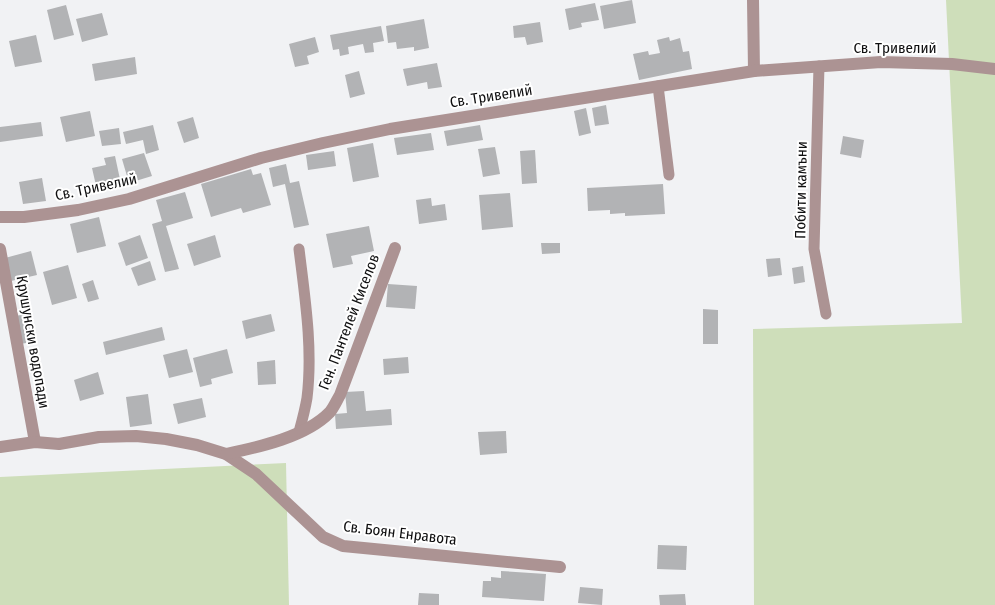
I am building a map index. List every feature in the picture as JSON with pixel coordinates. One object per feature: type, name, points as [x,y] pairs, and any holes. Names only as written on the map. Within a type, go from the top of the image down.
[{"type":"street","points":[[754,0],[754,71]]},
{"type":"street","name":"Св. Тривелий","points":[[0,217],[24,217],[78,210],[129,199],[260,158],[390,129],[754,71],[881,62],[952,64],[995,69]]},
{"type":"street","name":"Ген. Пантелей Киселов","points":[[226,454],[256,447],[299,432],[318,423],[331,410],[340,395],[395,248]]},
{"type":"street","name":"Крушунски водопади","points":[[0,249],[35,442]]},
{"type":"street","name":"Св. Боян Енравота","points":[[0,447],[35,442],[59,444],[99,437],[136,436],[197,445],[226,454],[256,474],[323,537],[343,546],[560,567]]},
{"type":"lane","name":"Побити камъни","points":[[819,66],[814,249],[826,314]]},
{"type":"lane","points":[[658,86],[669,175]]},
{"type":"lane","points":[[299,249],[305,299],[309,368],[306,399],[299,432]]},
{"type":"green space","points":[[946,0],[995,0],[995,605],[754,605],[753,329],[962,323]]},
{"type":"green space","points":[[286,463],[289,605],[0,605],[0,477]]},
{"type":"building","points":[[632,0],[636,23],[604,29],[600,6]]},
{"type":"building","points":[[595,3],[599,20],[581,23],[582,27],[569,30],[565,9]]},
{"type":"building","points":[[66,5],[74,35],[54,40],[47,10]]},
{"type":"building","points":[[102,13],[108,35],[82,42],[76,19]]},
{"type":"building","points":[[424,19],[429,48],[414,51],[414,47],[397,49],[396,42],[388,43],[386,26]]},
{"type":"building","points":[[540,22],[543,42],[527,45],[525,37],[514,38],[513,26]]},
{"type":"building","points":[[381,26],[384,41],[373,43],[374,52],[365,53],[363,44],[348,47],[349,54],[340,56],[339,49],[333,50],[330,35]]},
{"type":"building","points":[[36,35],[42,62],[15,67],[9,41]]},
{"type":"building","points":[[315,37],[319,52],[307,56],[309,64],[295,67],[289,44]]},
{"type":"building","points":[[669,37],[670,41],[680,38],[683,52],[689,51],[692,69],[639,80],[633,54],[648,51],[649,55],[660,53],[657,40]]},
{"type":"building","points":[[135,57],[137,74],[95,81],[92,64]]},
{"type":"building","points":[[437,63],[442,87],[428,89],[427,82],[407,86],[403,69]]},
{"type":"building","points":[[359,71],[365,94],[350,98],[345,75]]},
{"type":"building","points":[[606,105],[609,124],[595,126],[592,108]]},
{"type":"building","points":[[586,108],[591,133],[579,136],[574,111]]},
{"type":"building","points":[[90,111],[95,136],[66,142],[60,117]]},
{"type":"building","points":[[193,117],[199,138],[184,143],[177,122]]},
{"type":"building","points":[[41,122],[43,136],[0,142],[0,127]]},
{"type":"building","points":[[153,125],[159,150],[146,154],[143,140],[126,144],[123,132]]},
{"type":"building","points":[[480,125],[483,140],[447,146],[444,131]]},
{"type":"building","points":[[119,128],[121,144],[102,146],[99,131]]},
{"type":"building","points":[[431,133],[434,150],[397,155],[394,138]]},
{"type":"building","points":[[843,136],[864,140],[861,158],[840,154]]},
{"type":"building","points":[[373,143],[379,177],[353,182],[347,148]]},
{"type":"building","points":[[495,147],[500,174],[483,177],[478,149]]},
{"type":"building","points":[[535,150],[537,183],[522,184],[520,151]]},
{"type":"building","points":[[334,151],[336,166],[308,170],[306,155]]},
{"type":"building","points":[[144,153],[152,176],[129,183],[122,159]]},
{"type":"building","points":[[115,156],[121,184],[97,190],[92,168],[106,165],[104,158]]},
{"type":"building","points":[[286,164],[290,183],[299,181],[309,225],[294,228],[285,184],[273,187],[269,168]]},
{"type":"building","points":[[251,169],[253,175],[261,173],[271,205],[243,213],[241,208],[211,217],[201,184]]},
{"type":"building","points":[[42,178],[46,201],[23,204],[19,182]]},
{"type":"building","points":[[663,184],[665,214],[625,216],[625,213],[610,214],[610,210],[588,211],[587,188]]},
{"type":"building","points":[[185,192],[193,218],[166,226],[179,269],[165,272],[152,224],[162,221],[156,200]]},
{"type":"building","points":[[510,193],[513,227],[482,230],[479,195]]},
{"type":"building","points":[[431,198],[432,206],[445,204],[447,220],[419,224],[416,200]]},
{"type":"building","points":[[99,217],[106,246],[77,253],[70,224]]},
{"type":"building","points":[[369,226],[374,251],[351,256],[353,264],[333,268],[326,234]]},
{"type":"building","points":[[140,235],[148,258],[126,266],[118,243]]},
{"type":"building","points":[[215,235],[221,257],[194,266],[187,244]]},
{"type":"building","points":[[541,243],[560,243],[560,253],[542,254]]},
{"type":"building","points":[[31,251],[37,275],[11,281],[5,258]]},
{"type":"building","points":[[780,258],[782,275],[768,277],[766,259]]},
{"type":"building","points":[[150,261],[156,280],[138,286],[131,268]]},
{"type":"building","points":[[68,265],[77,298],[52,305],[43,272]]},
{"type":"building","points":[[803,266],[805,282],[794,284],[792,268]]},
{"type":"building","points":[[93,280],[99,299],[88,302],[82,284]]},
{"type":"building","points":[[388,284],[417,286],[415,309],[386,307]]},
{"type":"building","points":[[703,309],[718,310],[718,344],[703,344]]},
{"type":"building","points":[[27,314],[32,342],[20,344],[15,316]]},
{"type":"building","points":[[271,314],[275,331],[246,339],[242,321]]},
{"type":"building","points":[[162,327],[165,340],[106,355],[103,342]]},
{"type":"building","points":[[187,349],[193,372],[169,378],[163,355]]},
{"type":"building","points":[[227,349],[233,373],[211,379],[212,384],[200,387],[193,358]]},
{"type":"building","points":[[408,357],[409,373],[384,375],[383,359]]},
{"type":"building","points":[[275,360],[276,384],[258,385],[257,362]]},
{"type":"building","points":[[98,372],[104,394],[80,401],[74,380]]},
{"type":"building","points":[[364,391],[366,411],[391,409],[392,425],[336,429],[335,414],[347,413],[345,392]]},
{"type":"building","points":[[148,394],[152,424],[130,427],[126,397]]},
{"type":"building","points":[[202,398],[206,417],[178,424],[173,404]]},
{"type":"building","points":[[506,431],[507,453],[480,455],[478,432]]},
{"type":"building","points":[[658,545],[687,546],[686,570],[657,569]]},
{"type":"building","points":[[501,571],[546,574],[544,601],[482,597],[483,581],[491,581],[491,577],[501,578]]},
{"type":"building","points":[[580,587],[603,589],[602,605],[578,603]]},
{"type":"building","points":[[419,593],[439,594],[439,605],[418,605]]},
{"type":"building","points":[[685,594],[686,605],[660,605],[659,595]]}]
